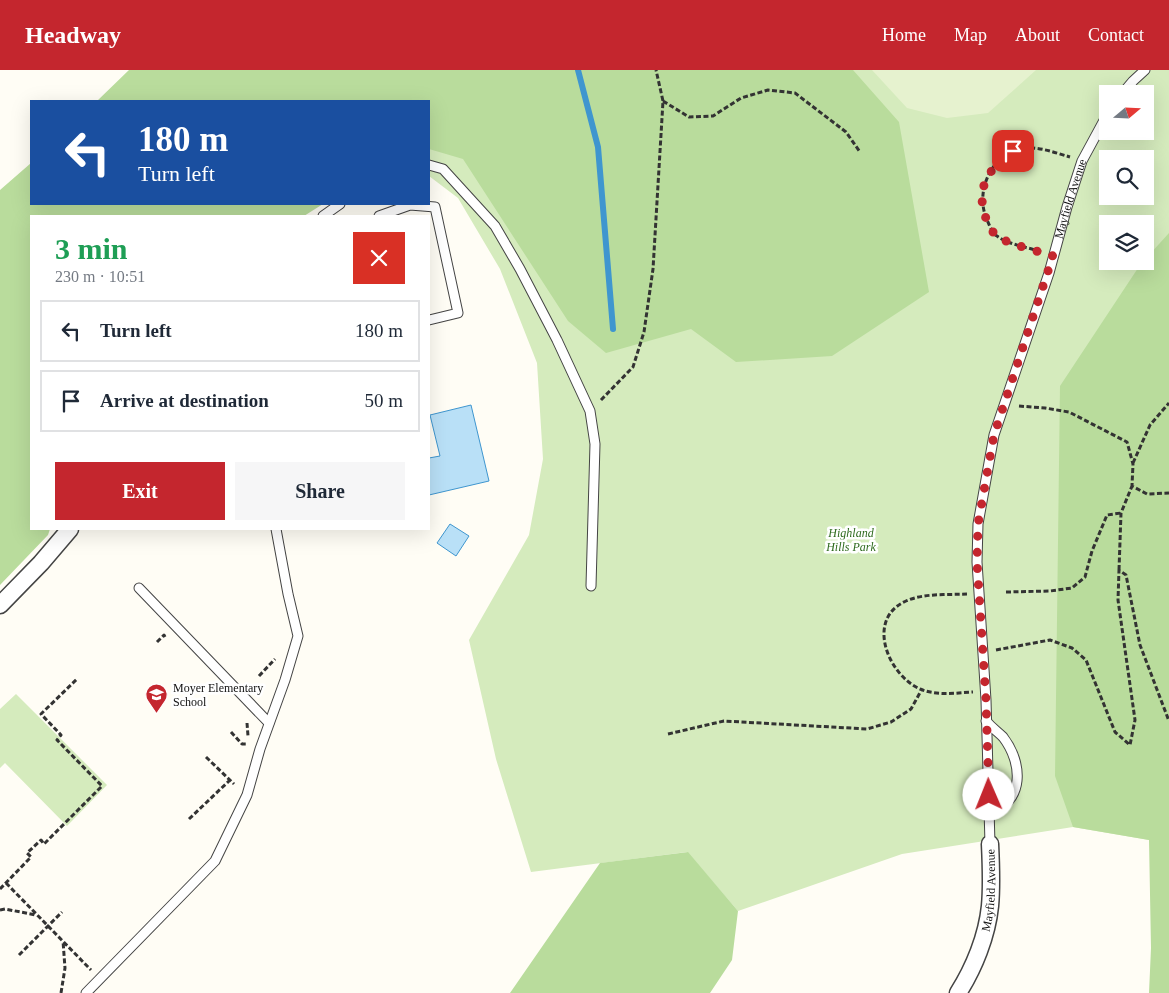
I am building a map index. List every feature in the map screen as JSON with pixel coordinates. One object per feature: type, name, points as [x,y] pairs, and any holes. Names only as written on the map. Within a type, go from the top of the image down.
[{"type":"street","points":[[0,605],[42,563],[69,530]]},
{"type":"street","name":"Mayfield Avenue","points":[[958,993],[976,955],[990,908],[992,885],[990,844]]},
{"type":"lane","points":[[1130,85],[1145,70]]},
{"type":"lane","name":"Mayfield Avenue","points":[[990,844],[985,690],[977,562],[978,524],[994,435],[1082,161],[1099,130]]},
{"type":"lane","points":[[430,165],[443,170],[495,226],[557,340],[590,411],[595,444],[591,586]]},
{"type":"lane","points":[[324,215],[339,205]]},
{"type":"lane","points":[[382,215],[410,205],[435,207],[458,313],[430,320]]},
{"type":"lane","points":[[86,993],[215,861],[247,795],[298,636],[276,530]]},
{"type":"lane","points":[[139,588],[269,723]]},
{"type":"lane","points":[[986,721],[1002,737],[1010,749],[1016,767],[1018,784],[1012,798],[999,810],[989,813]]},
{"type":"path","points":[[590,411],[633,367],[644,332],[652,269],[663,100],[656,70]]},
{"type":"path","points":[[663,100],[689,117],[714,116],[741,98],[768,90],[795,93],[846,132],[860,152]]},
{"type":"path","points":[[1053,256],[996,236],[986,216],[983,203],[983,188],[991,170],[1013,151],[1035,149],[1055,152],[1082,161]]},
{"type":"path","points":[[1133,464],[1150,425],[1169,404]]},
{"type":"path","points":[[983,652],[1050,640],[1072,648],[1086,660],[1115,732],[1130,745],[1134,720],[1118,600],[1121,513],[1132,486],[1133,464],[1126,442],[1069,412],[1004,405]]},
{"type":"path","points":[[1132,486],[1147,494],[1169,493]]},
{"type":"path","points":[[1006,592],[1050,591],[1072,588],[1085,577],[1092,552],[1107,515],[1121,513]]},
{"type":"path","points":[[1120,570],[1126,575],[1140,645],[1169,721]]},
{"type":"path","points":[[968,594],[920,597],[905,601],[890,615],[883,636],[885,648],[892,664],[906,680],[922,690],[933,693],[985,690]]},
{"type":"path","points":[[157,642],[164,636],[171,642]]},
{"type":"path","points":[[0,889],[31,857],[27,853],[41,840],[44,844],[102,786],[57,740],[61,735],[41,714],[77,679]]},
{"type":"path","points":[[668,734],[724,721],[867,729],[891,722],[911,709],[922,690]]},
{"type":"path","points":[[244,718],[247,724],[249,744],[246,753]]},
{"type":"path","points":[[231,732],[242,744],[249,744]]},
{"type":"path","points":[[206,757],[234,784]]},
{"type":"path","points":[[230,793],[236,778]]},
{"type":"path","points":[[190,820],[230,780]]},
{"type":"path","points":[[6,883],[95,974]]},
{"type":"path","points":[[0,910],[5,909],[38,915]]},
{"type":"path","points":[[19,955],[62,912]]},
{"type":"path","points":[[61,993],[65,968],[63,941]]},
{"type":"green space","points":[[129,70],[853,70],[899,122],[929,292],[832,356],[736,362],[691,329],[606,353],[568,321],[463,159],[430,149],[430,100],[98,100]]},
{"type":"green space","name":"Highland Hills Park","points":[[416,70],[1169,70],[1169,848],[1149,840],[1073,827],[902,854],[738,911],[687,852],[531,872],[496,759],[469,640],[529,535],[543,459],[537,363],[500,269],[458,198],[430,177],[430,100],[410,100]]},
{"type":"green space","points":[[872,70],[1036,70],[988,113],[947,118],[907,108]]},
{"type":"green space","points":[[30,164],[30,205],[321,205],[306,215],[30,215],[30,530],[50,530],[48,535],[0,585],[0,190]]},
{"type":"green space","points":[[1169,233],[1169,993],[1149,993],[1151,948],[1149,840],[1073,827],[1055,776],[1060,386],[1137,270],[1154,270],[1154,250]]},
{"type":"green space","points":[[16,694],[107,785],[67,826],[5,763],[0,768],[0,709]]},
{"type":"green space","points":[[688,852],[738,911],[732,960],[710,993],[510,993],[600,863]]},
{"type":"water","points":[[471,405],[489,481],[430,495],[430,458],[440,456],[430,415]]},
{"type":"water","points":[[450,524],[469,536],[456,556],[437,543]]},
{"type":"waterway","points":[[578,70],[598,147],[613,329]]},
{"type":"place","name":"Moyer Elementary School","points":[[157,714]]},
{"type":"route","points":[[989,795],[986,700],[978,593],[978,524],[994,435],[1049,273],[1053,256],[996,236],[986,216],[983,203],[983,188],[991,170],[1013,151]]}]
